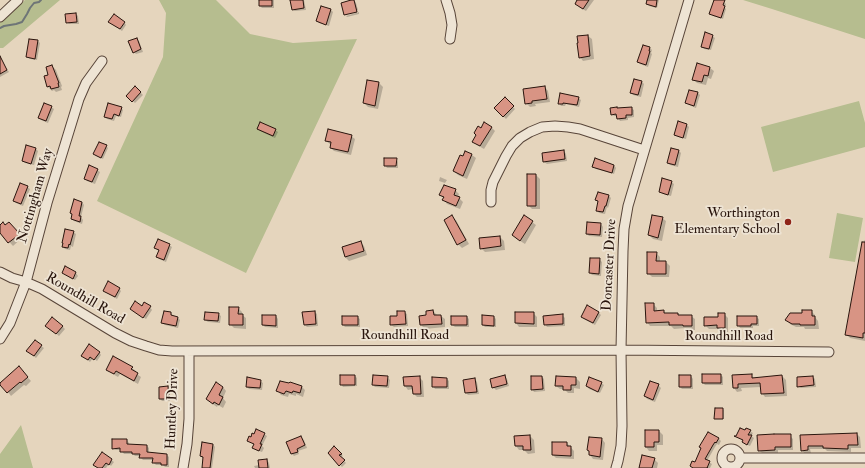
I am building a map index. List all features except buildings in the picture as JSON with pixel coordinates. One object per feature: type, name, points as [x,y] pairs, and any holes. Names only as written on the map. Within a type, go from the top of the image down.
[{"type":"street","points":[[0,17],[18,0]]},
{"type":"street","points":[[446,0],[452,24],[450,39]]},
{"type":"street","name":"Doncaster Drive","points":[[616,468],[621,446],[622,426],[621,350],[624,229],[628,206],[689,0]]},
{"type":"street","name":"Nottingham Way","points":[[0,339],[10,324],[26,282],[47,203],[79,99],[86,83],[102,61]]},
{"type":"street","points":[[491,202],[493,182],[512,146],[520,138],[542,127],[556,126],[580,129],[644,150]]},
{"type":"street","name":"Roundhill Road","points":[[0,272],[42,289],[131,341],[159,350],[189,352],[358,350],[829,352]]},
{"type":"street","name":"Huntley Drive","points":[[183,468],[187,444],[189,352]]},
{"type":"street","points":[[730,449],[737,451],[740,454],[740,462],[737,466],[727,467],[722,458],[723,455],[730,449]]},
{"type":"street","points":[[741,458],[865,458]]},
{"type":"green space","points":[[25,0],[60,0],[3,48],[0,48],[0,22]]},
{"type":"green space","points":[[159,0],[216,0],[250,34],[293,43],[357,39],[246,273],[97,201],[163,57],[166,13]]},
{"type":"green space","points":[[743,0],[865,0],[865,39],[772,9]]},
{"type":"green space","points":[[859,101],[865,123],[865,147],[773,172],[761,127]]},
{"type":"green space","points":[[837,213],[863,218],[855,262],[829,258]]},
{"type":"green space","points":[[21,425],[33,468],[0,468],[0,454]]},
{"type":"waterway","points":[[0,28],[22,22],[34,3],[41,0]]},
{"type":"place","name":"Worthington Elementary School","points":[[788,222]]}]
